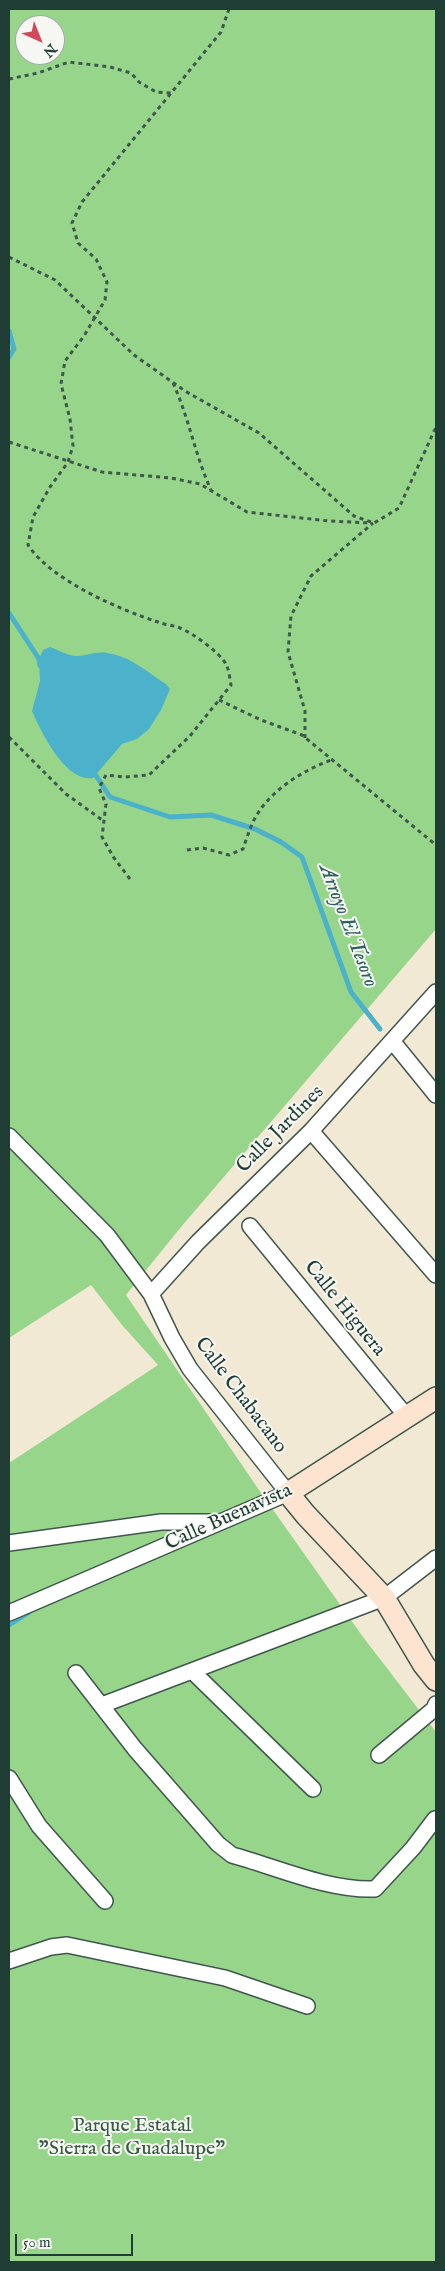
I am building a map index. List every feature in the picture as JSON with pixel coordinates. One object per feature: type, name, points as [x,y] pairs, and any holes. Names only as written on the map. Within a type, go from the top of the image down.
[{"type":"street","name":"Calle Jardines","points":[[151,1294],[198,1242],[310,1131],[393,1042],[436,992]]},
{"type":"street","points":[[393,1042],[434,1088]]},
{"type":"street","points":[[310,1131],[436,1275]]},
{"type":"street","name":"Calle Chabacano","points":[[9,1136],[106,1235],[151,1294],[172,1338],[190,1369],[288,1493]]},
{"type":"street","name":"Calle Higuera","points":[[250,1226],[407,1417]]},
{"type":"street","name":"Calle Buenavista","points":[[9,1613],[288,1493],[436,1398]]},
{"type":"street","points":[[288,1493],[305,1514],[384,1598],[424,1665],[436,1680]]},
{"type":"street","points":[[9,1543],[161,1522],[221,1522]]},
{"type":"street","points":[[102,1705],[384,1598],[436,1558]]},
{"type":"street","points":[[192,1671],[313,1789]]},
{"type":"street","points":[[76,1673],[135,1749],[218,1844],[232,1855],[337,1886],[361,1890],[375,1889],[413,1848],[435,1819]]},
{"type":"street","points":[[379,1755],[434,1709],[436,1704]]},
{"type":"street","points":[[9,1778],[39,1826],[105,1901]]},
{"type":"street","points":[[9,1961],[51,1947],[67,1946],[226,1978],[307,2006]]},
{"type":"path","points":[[130,879],[114,858],[102,837],[106,822],[106,804],[99,788],[106,775],[125,778],[149,775],[190,736],[231,685],[227,665],[203,642],[180,628],[127,610],[64,579],[37,559],[28,545],[33,518],[50,487],[68,462],[73,446],[70,419],[61,384],[65,361],[95,318],[105,300],[107,282],[96,259],[78,243],[72,223],[82,202],[221,32],[229,9]]},
{"type":"path","points":[[9,78],[38,73],[70,62],[110,67],[131,73],[138,82],[156,92],[172,93]]},
{"type":"path","points":[[9,257],[55,280],[134,354],[185,391],[259,433],[354,516],[374,523]]},
{"type":"path","points":[[173,382],[184,408],[196,452],[211,490]]},
{"type":"path","points":[[305,738],[305,711],[288,652],[291,616],[312,576],[374,523],[399,508],[436,427]]},
{"type":"path","points":[[9,442],[102,472],[171,478],[200,484],[246,512],[329,521],[374,523]]},
{"type":"path","points":[[219,700],[305,738],[436,845]]},
{"type":"path","points":[[9,737],[66,794],[106,822]]},
{"type":"path","points":[[187,850],[202,848],[229,855],[243,849],[253,821],[271,797],[309,768],[332,759]]},
{"type":"green space","name":"Parque Estatal \"Sierra de Guadalupe\"","points":[[9,9],[436,9],[436,929],[181,1227],[126,1295],[259,1490],[363,1637],[436,1732],[436,2262],[9,2262],[9,1463],[158,1365],[122,1325],[91,1285],[9,1338]]},
{"type":"water","points":[[50,647],[74,656],[103,653],[123,657],[166,684],[170,689],[161,710],[149,729],[137,739],[122,744],[93,778],[73,773],[64,765],[48,743],[32,711],[40,681],[39,659],[43,650]]},
{"type":"waterway","name":"Arroyo El Tesoro","points":[[9,331],[14,349],[9,357]]},
{"type":"waterway","name":"Arroyo El Tesoro","points":[[9,613],[39,659],[40,666]]},
{"type":"waterway","name":"Arroyo El Tesoro","points":[[93,771],[110,797],[170,817],[211,815],[255,829],[281,842],[302,857],[351,992],[380,1029]]},
{"type":"waterway","points":[[9,1625],[28,1613]]}]
